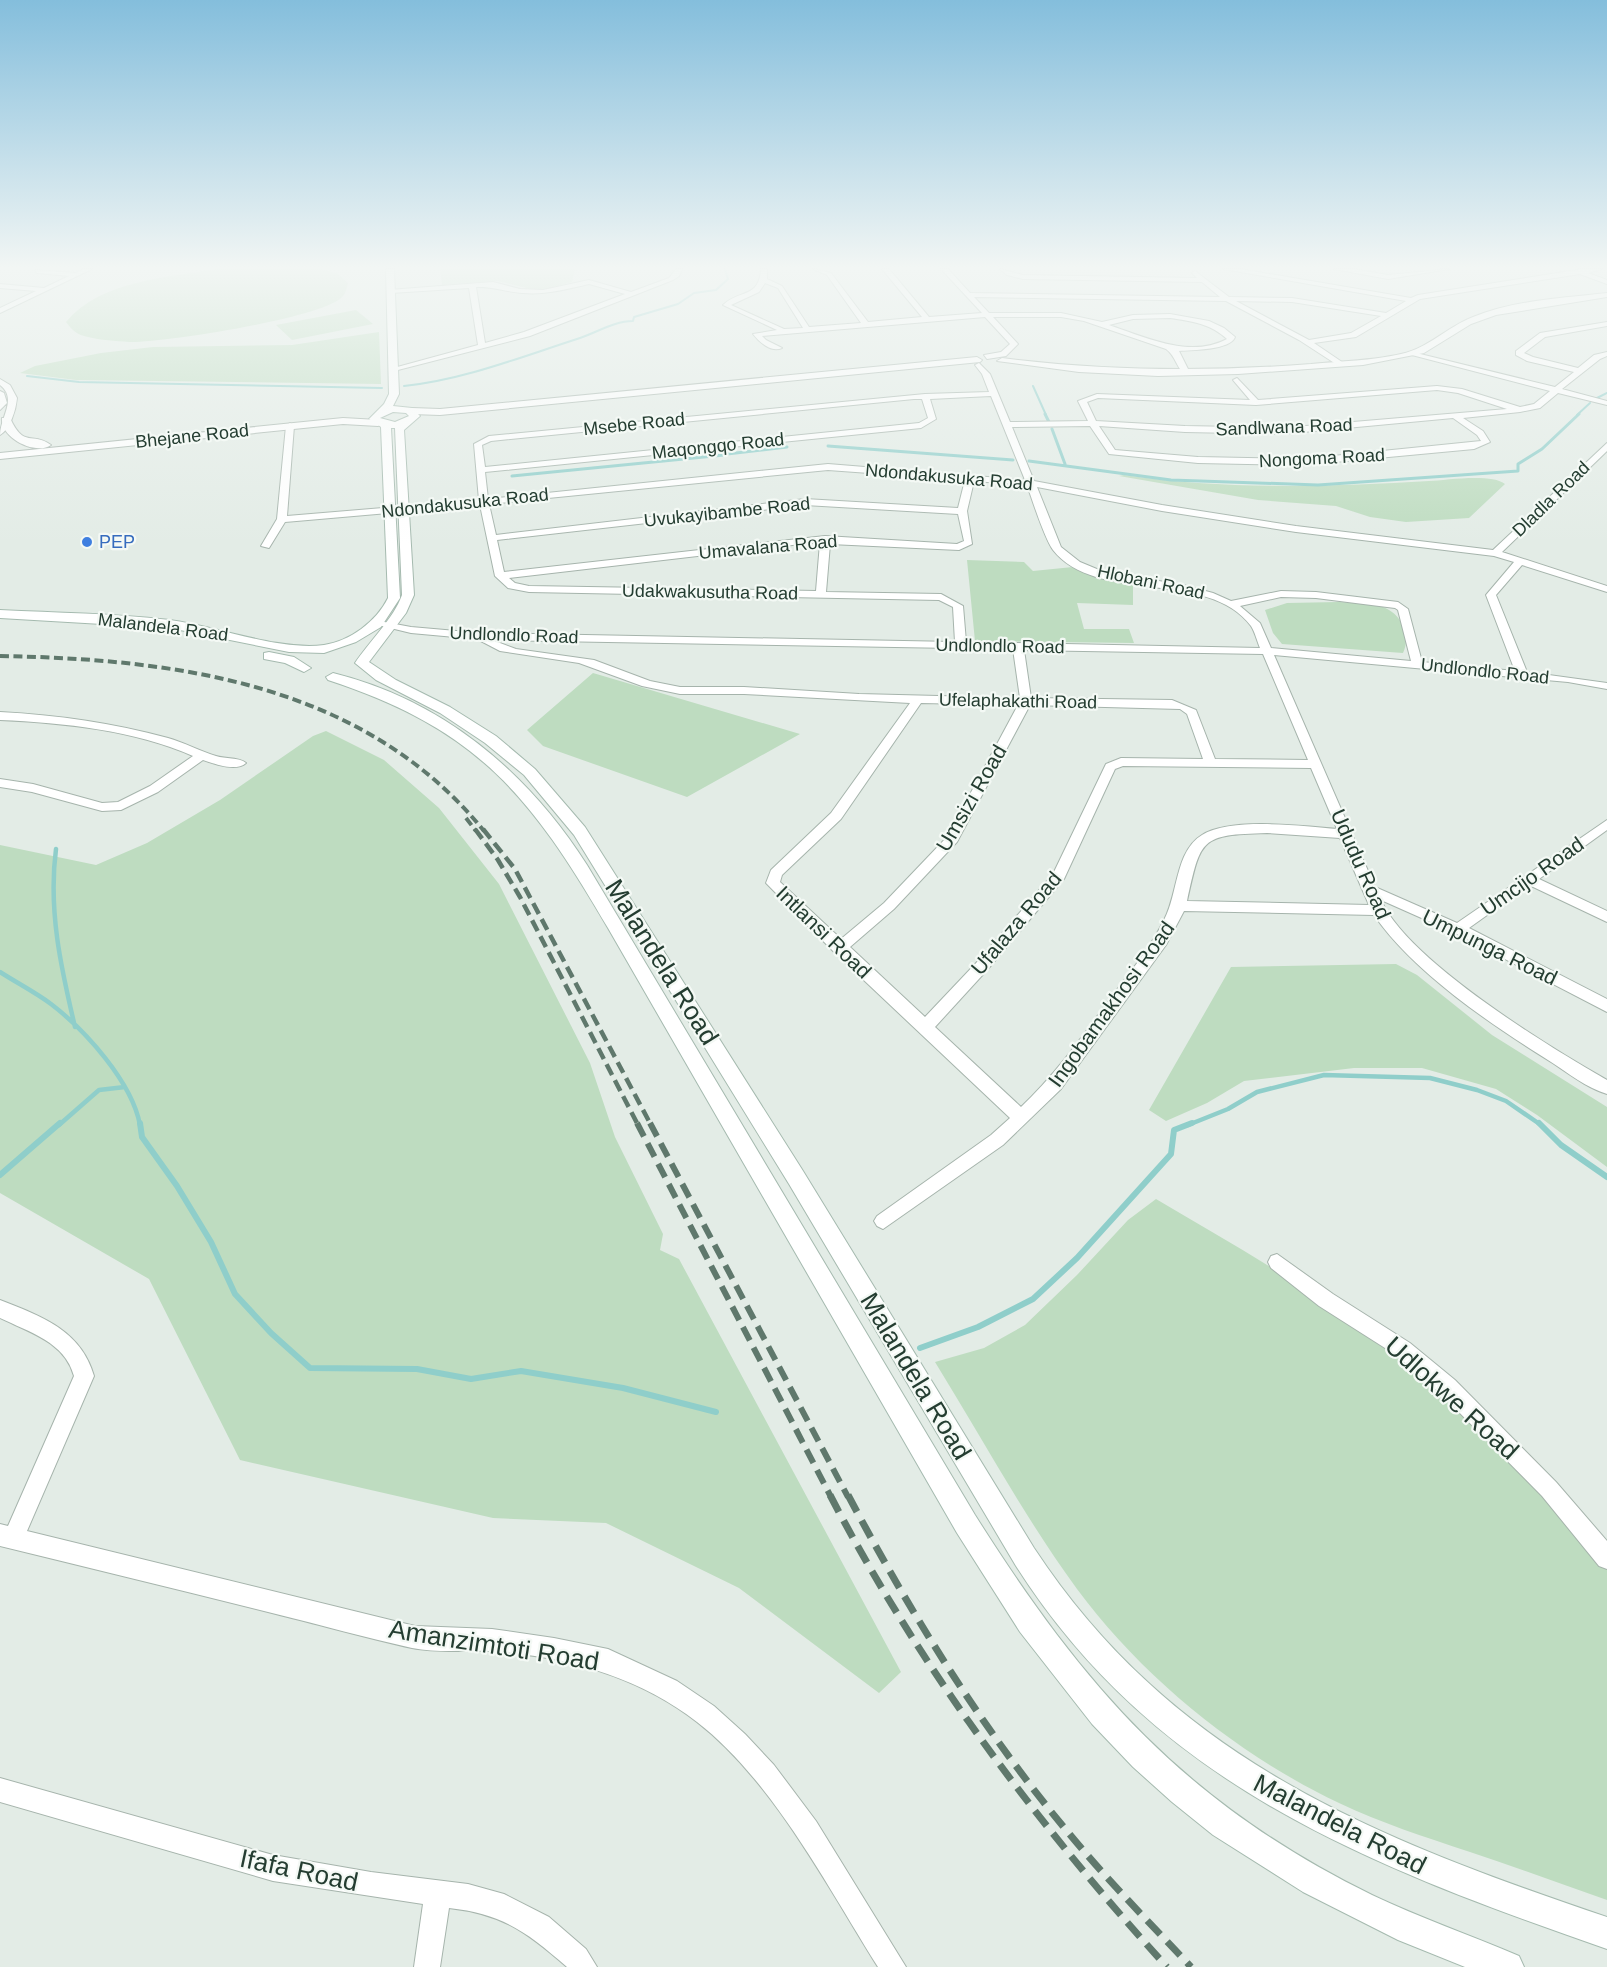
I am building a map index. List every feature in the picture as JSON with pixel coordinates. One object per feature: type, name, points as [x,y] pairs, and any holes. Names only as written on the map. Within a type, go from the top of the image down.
[{"type":"main road","points":[[379,419],[394,394],[394,361]]},
{"type":"main road","points":[[379,419],[962,363],[980,362],[993,367],[1001,361]]},
{"type":"main road","points":[[1006,361],[1020,364],[1186,373],[1252,372],[1362,361]]},
{"type":"main road","points":[[394,394],[410,415]]},
{"type":"main road","points":[[379,419],[393,409],[410,415]]},
{"type":"main road","points":[[304,668],[308,657],[385,625],[401,615],[408,595],[399,429],[410,415]]},
{"type":"main road","points":[[333,677],[348,673],[363,661],[369,646],[385,625],[394,598],[387,435],[386,426],[379,419]]},
{"type":"main road","name":"Bhejane Road","points":[[0,456],[40,450],[379,419]]},
{"type":"main road","points":[[6,420],[10,432],[27,442],[84,446]]},
{"type":"main road","name":"Bhejane Road","points":[[0,450],[40,450]]},
{"type":"main road","name":"Malandela Road","points":[[0,614],[170,624],[289,648],[354,648],[362,653],[363,661],[377,676],[479,730],[528,768],[561,805],[595,854],[837,1244],[1035,1573],[1074,1625],[1128,1681],[1186,1733],[1239,1772],[1293,1806],[1349,1835],[1438,1875],[1607,1933]]},
{"type":"main road","name":"Malandela Road","points":[[0,624],[194,639],[289,660],[317,677],[333,677],[398,699],[449,728],[495,762],[548,819],[590,885],[1006,1591],[1094,1707],[1144,1758],[1199,1805],[1245,1839],[1304,1874],[1421,1935],[1508,1967]]},
{"type":"street","points":[[394,369],[425,361]]},
{"type":"street","points":[[1179,361],[1186,373]]},
{"type":"street","points":[[1334,361],[1339,364]]},
{"type":"street","points":[[1438,361],[1607,403]]},
{"type":"street","points":[[1537,361],[1579,371]]},
{"type":"street","name":"Sandlwana Road","points":[[1007,425],[1093,423],[1195,430],[1282,431],[1520,410],[1537,406],[1579,371],[1596,361]]},
{"type":"street","name":"Hlobani Road","points":[[980,362],[989,372],[993,394],[1057,548],[1068,559],[1091,570],[1202,592],[1232,604],[1256,626],[1267,651]]},
{"type":"street","points":[[1237,380],[1256,403]]},
{"type":"street","points":[[0,381],[14,396],[0,432]]},
{"type":"street","points":[[1093,423],[1082,401],[1092,396],[1256,403],[1437,388],[1520,410]]},
{"type":"street","points":[[0,393],[3,403],[0,408]]},
{"type":"street","name":"Msebe Road","points":[[484,502],[478,444],[486,440],[925,396],[993,394]]},
{"type":"street","name":"Maqongqo Road","points":[[479,471],[921,425],[932,418],[925,396]]},
{"type":"street","name":"Nongoma Road","points":[[1093,423],[1109,450],[1118,454],[1198,460],[1303,462],[1474,446],[1486,442],[1480,433],[1455,416]]},
{"type":"street","points":[[266,546],[282,519],[290,426]]},
{"type":"street","name":"Dladla Road","points":[[1495,553],[1604,452]]},
{"type":"street","name":"Ndondakusuka Road","points":[[282,519],[389,512],[808,467],[1031,483],[1173,510],[1495,553],[1607,589]]},
{"type":"street","name":"Umavalana Road","points":[[500,576],[825,539],[959,547],[969,542],[962,511],[970,478]]},
{"type":"street","points":[[484,502],[500,576]]},
{"type":"street","name":"Uvukayibambe Road","points":[[492,538],[805,502],[837,502],[962,511]]},
{"type":"street","points":[[820,594],[825,539]]},
{"type":"street","points":[[1520,561],[1491,595],[1522,675]]},
{"type":"street","name":"Udakwakusutha Road","points":[[500,576],[512,586],[529,589],[820,594],[947,599],[958,606],[961,645]]},
{"type":"street","points":[[1232,604],[1281,594],[1316,595],[1398,605],[1403,609],[1417,664]]},
{"type":"street","name":"Undlondlo Road","points":[[385,625],[479,636],[1267,651],[1417,664],[1607,686]]},
{"type":"street","name":"Ufelaphakathi Road","points":[[479,636],[492,644],[593,663],[667,689],[704,693],[748,690],[790,695],[1172,704],[1192,712],[1210,762]]},
{"type":"street","points":[[537,654],[542,637]]},
{"type":"street","points":[[1018,647],[1026,701]]},
{"type":"street","name":"Ududu Road","points":[[1267,651],[1372,891],[1378,910],[1397,937],[1471,999],[1554,1058],[1607,1088]]},
{"type":"street","name":"Intlansi Road","points":[[918,699],[836,816],[772,878],[776,888],[1021,1119]]},
{"type":"street","name":"Umsizi Road","points":[[839,948],[889,906],[952,839],[1026,701]]},
{"type":"street","points":[[0,716],[101,727],[165,741],[228,764],[240,763]]},
{"type":"street","points":[[0,783],[33,788],[102,807],[121,806],[154,789],[201,756]]},
{"type":"street","name":"Ufalaza Road","points":[[924,1028],[983,965],[1059,876],[1107,769],[1121,762],[1316,764]]},
{"type":"street","name":"Umcijo Road","points":[[1458,929],[1607,824]]},
{"type":"street","points":[[1179,906],[1193,852],[1208,835],[1229,830],[1346,834]]},
{"type":"street","points":[[1527,879],[1607,917]]},
{"type":"street","name":"Umpunga Road","points":[[1372,891],[1458,929],[1607,1006]]},
{"type":"street","name":"Ingobamakhosi Road","points":[[883,1221],[997,1140],[1055,1085],[1161,941],[1179,906],[1378,910]]},
{"type":"street","name":"Udlokwe Road","points":[[1277,1262],[1326,1300],[1403,1348],[1448,1387],[1549,1489],[1607,1558]]},
{"type":"street","points":[[0,1309],[70,1344],[82,1362],[84,1376],[6,1537]]},
{"type":"street","name":"Amanzimtoti Road","points":[[6,1537],[415,1637],[492,1640],[554,1649],[608,1662],[669,1689],[706,1714],[737,1742],[765,1774],[807,1830],[893,1967]]},
{"type":"street","name":"Ifafa Road","points":[[0,1790],[273,1868],[468,1897],[504,1907],[540,1926],[577,1958],[584,1967]]},
{"type":"street","points":[[427,1967],[438,1893]]},
{"type":"green space","points":[[61,361],[380,361],[381,384],[76,380],[20,373],[35,366]]},
{"type":"green space","points":[[1119,476],[1200,483],[1277,486],[1353,485],[1468,478],[1490,479],[1505,484],[1469,518],[1406,522],[1370,517],[1336,506],[1258,500]]},
{"type":"green space","points":[[967,560],[1024,562],[1033,571],[1073,567],[1133,583],[1133,605],[1077,603],[1084,629],[1129,629],[1134,643],[975,641]]},
{"type":"green space","points":[[1339,602],[1375,605],[1391,611],[1403,625],[1406,639],[1403,653],[1282,644],[1273,633],[1265,610],[1287,603]]},
{"type":"green space","points":[[593,673],[800,734],[687,797],[543,746],[527,730]]},
{"type":"green space","points":[[326,731],[384,760],[439,808],[499,884],[590,1063],[615,1137],[663,1234],[660,1250],[679,1259],[901,1672],[879,1693],[739,1588],[606,1523],[493,1518],[240,1460],[149,1279],[0,1193],[0,845],[96,865],[147,843],[220,800],[313,736]]},
{"type":"green space","points":[[1396,964],[1417,975],[1492,1035],[1607,1107],[1607,1167],[1537,1115],[1496,1089],[1422,1068],[1354,1068],[1244,1081],[1207,1103],[1166,1121],[1149,1110],[1231,967]]},
{"type":"green space","points":[[1156,1199],[1231,1243],[1343,1314],[1414,1367],[1488,1437],[1607,1568],[1607,1900],[1371,1817],[1301,1784],[1265,1762],[1229,1738],[1195,1711],[1132,1653],[1077,1589],[1039,1534],[935,1362],[984,1348],[1025,1325],[1077,1275],[1128,1220]]},
{"type":"waterway","points":[[404,386],[448,379],[510,361]]},
{"type":"waterway","points":[[27,376],[79,382],[382,388]]},
{"type":"waterway","points":[[1033,386],[1046,415]]},
{"type":"waterway","points":[[1597,398],[1607,393]]},
{"type":"waterway","points":[[1577,415],[1590,403]]},
{"type":"waterway","points":[[1045,414],[1049,422]]},
{"type":"waterway","points":[[1029,461],[1171,480],[1318,485],[1518,471],[1518,464],[1542,449],[1579,414]]},
{"type":"waterway","points":[[1052,429],[1065,464]]},
{"type":"waterway","points":[[828,446],[1013,460]]},
{"type":"waterway","points":[[727,454],[787,447]]},
{"type":"waterway","points":[[512,476],[724,455]]},
{"type":"waterway","points":[[56,849],[54,894],[57,939],[74,1025]]},
{"type":"waterway","points":[[0,972],[39,995],[74,1025]]},
{"type":"waterway","points":[[74,1025],[105,1058],[125,1087]]},
{"type":"waterway","points":[[1188,1125],[1228,1109],[1257,1092],[1324,1075],[1430,1078],[1477,1090],[1506,1101],[1541,1125]]},
{"type":"waterway","points":[[59,1125],[99,1090],[125,1087]]},
{"type":"waterway","points":[[125,1087],[140,1125]]},
{"type":"waterway","points":[[0,1175],[60,1123]]},
{"type":"waterway","points":[[140,1123],[142,1137],[177,1186],[211,1242],[235,1294],[271,1333],[310,1368],[417,1369],[471,1379],[521,1371],[623,1388],[716,1412]]},
{"type":"waterway","points":[[920,1348],[978,1327],[1033,1299],[1077,1258],[1171,1154],[1174,1130],[1192,1123]]},
{"type":"waterway","points":[[1541,1125],[1561,1145],[1607,1177]]},
{"type":"railway","points":[[0,656],[67,658],[134,664],[200,674],[264,690],[325,712],[383,742],[436,781],[484,831]]},
{"type":"railway","points":[[466,818],[476,831]]},
{"type":"railway","points":[[475,829],[498,860],[520,897],[638,1125]]},
{"type":"railway","points":[[483,829],[515,869],[651,1125]]},
{"type":"railway","points":[[637,1123],[831,1497]]},
{"type":"railway","points":[[650,1123],[848,1497]]},
{"type":"railway","points":[[830,1495],[902,1621],[983,1742],[1072,1857],[1167,1967]]},
{"type":"railway","points":[[848,1495],[925,1631],[1012,1761],[1091,1859],[1191,1967]]},
{"type":"place","name":"PEP","points":[[87,542]]}]
